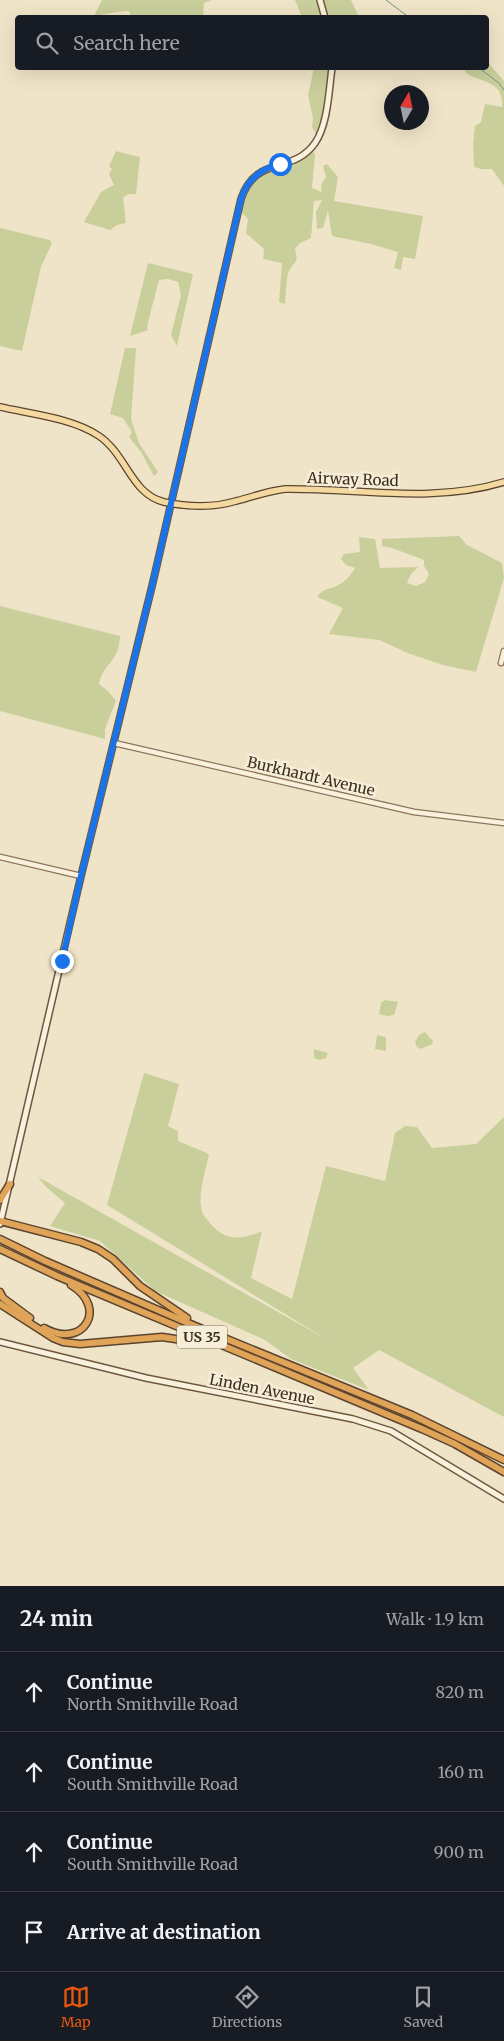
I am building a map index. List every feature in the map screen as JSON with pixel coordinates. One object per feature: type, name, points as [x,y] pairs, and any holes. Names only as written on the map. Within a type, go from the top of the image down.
[{"type":"highway","points":[[0,1200],[10,1184]]},
{"type":"highway","points":[[0,1222],[98,1248],[140,1286],[187,1318],[195,1326]]},
{"type":"highway","name":"US 35","points":[[0,1239],[45,1261],[195,1326],[383,1403],[504,1459]]},
{"type":"highway","name":"US 35","points":[[0,1249],[57,1276],[388,1414],[455,1444],[504,1471]]},
{"type":"highway","points":[[0,1292],[3,1298],[11,1305],[53,1333],[63,1335],[76,1333],[84,1328],[87,1322],[90,1304],[86,1297],[76,1288],[57,1276]]},
{"type":"highway","points":[[0,1304],[53,1338],[63,1342],[80,1344],[162,1337],[204,1342],[241,1354]]},
{"type":"main road","points":[[320,0],[324,15]]},
{"type":"main road","points":[[0,1222],[81,876],[155,573],[242,194],[250,180],[260,172],[272,166],[297,159],[315,144],[323,124],[332,70]]},
{"type":"main road","name":"Airway Road","points":[[0,406],[69,422],[91,431],[116,451],[142,490],[158,500],[170,503],[203,506],[224,504],[284,489],[420,494],[472,489],[504,482]]},
{"type":"main road","name":"Linden Avenue","points":[[0,1342],[127,1374],[354,1419],[378,1426],[407,1440],[504,1499]]},
{"type":"street","points":[[501,663],[504,651]]},
{"type":"street","name":"Burkhardt Avenue","points":[[114,743],[414,812],[504,823]]},
{"type":"street","points":[[0,857],[81,876]]},
{"type":"green space","points":[[102,0],[212,0],[204,3],[203,15],[130,15],[129,11],[124,11],[94,15]]},
{"type":"green space","points":[[295,0],[351,0],[358,15],[301,15]]},
{"type":"green space","points":[[489,63],[504,81],[504,186],[492,169],[474,167],[473,144],[475,126],[481,122],[485,104],[502,107],[502,98],[495,87],[466,73],[465,70],[489,70]]},
{"type":"green space","points":[[314,70],[332,70],[325,110],[316,134],[312,127],[313,118],[308,95]]},
{"type":"green space","points":[[310,150],[315,154],[312,188],[322,192],[321,185],[326,177],[323,166],[327,164],[338,177],[334,201],[423,216],[415,259],[403,257],[401,270],[394,268],[398,252],[332,236],[328,211],[323,228],[317,229],[316,212],[322,200],[314,201],[311,238],[300,243],[295,249],[296,262],[288,274],[285,304],[279,302],[282,263],[263,259],[264,249],[246,233],[248,219],[241,212],[245,189],[255,176]]},
{"type":"green space","points":[[116,151],[140,157],[136,194],[128,194],[123,198],[126,223],[117,225],[110,230],[84,222],[101,192],[114,185],[109,174],[112,169],[109,166]]},
{"type":"green space","points":[[0,228],[50,240],[52,243],[41,267],[22,351],[0,346]]},
{"type":"green space","points":[[148,263],[193,274],[177,346],[171,335],[181,295],[178,282],[168,279],[159,280],[147,326],[148,330],[130,336]]},
{"type":"green space","points":[[125,348],[136,348],[131,419],[139,443],[158,472],[154,476],[141,452],[129,437],[132,432],[123,418],[110,414]]},
{"type":"green space","points":[[459,536],[467,545],[502,563],[504,578],[476,672],[443,665],[410,654],[379,640],[329,634],[343,608],[317,597],[325,590],[343,582],[352,573],[355,568],[346,565],[341,559],[344,554],[360,552],[359,537],[375,539],[380,568],[418,567],[411,574],[407,583],[416,586],[425,582],[429,574],[424,566],[424,560],[382,546],[382,539]]},
{"type":"green space","points":[[0,606],[120,636],[117,652],[104,671],[99,684],[116,701],[105,729],[105,739],[0,711]]},
{"type":"green space","points":[[385,1000],[398,1002],[394,1015],[379,1014],[381,1003]]},
{"type":"green space","points":[[425,1032],[433,1041],[432,1044],[421,1049],[417,1047],[415,1042],[419,1035]]},
{"type":"green space","points":[[377,1035],[386,1037],[386,1051],[375,1049]]},
{"type":"green space","points":[[314,1049],[328,1053],[326,1058],[319,1060],[314,1058]]},
{"type":"green space","points":[[144,1073],[179,1084],[168,1126],[178,1131],[178,1141],[209,1154],[201,1190],[203,1215],[214,1228],[226,1236],[239,1238],[262,1231],[251,1278],[292,1299],[326,1166],[385,1181],[395,1133],[405,1126],[417,1127],[432,1148],[476,1144],[504,1117],[504,1417],[379,1350],[353,1368],[369,1390],[291,1359],[265,1340],[155,1291],[100,1241],[50,1226],[65,1203],[45,1186],[38,1177],[326,1339],[107,1205]]},
{"type":"waterway","points":[[386,0],[406,15]]},
{"type":"waterway","points":[[482,70],[499,83],[504,90]]},
{"type":"route","points":[[62,961],[86,854],[94,830],[185,446],[241,199],[248,183],[254,176],[264,169],[280,164]]}]
